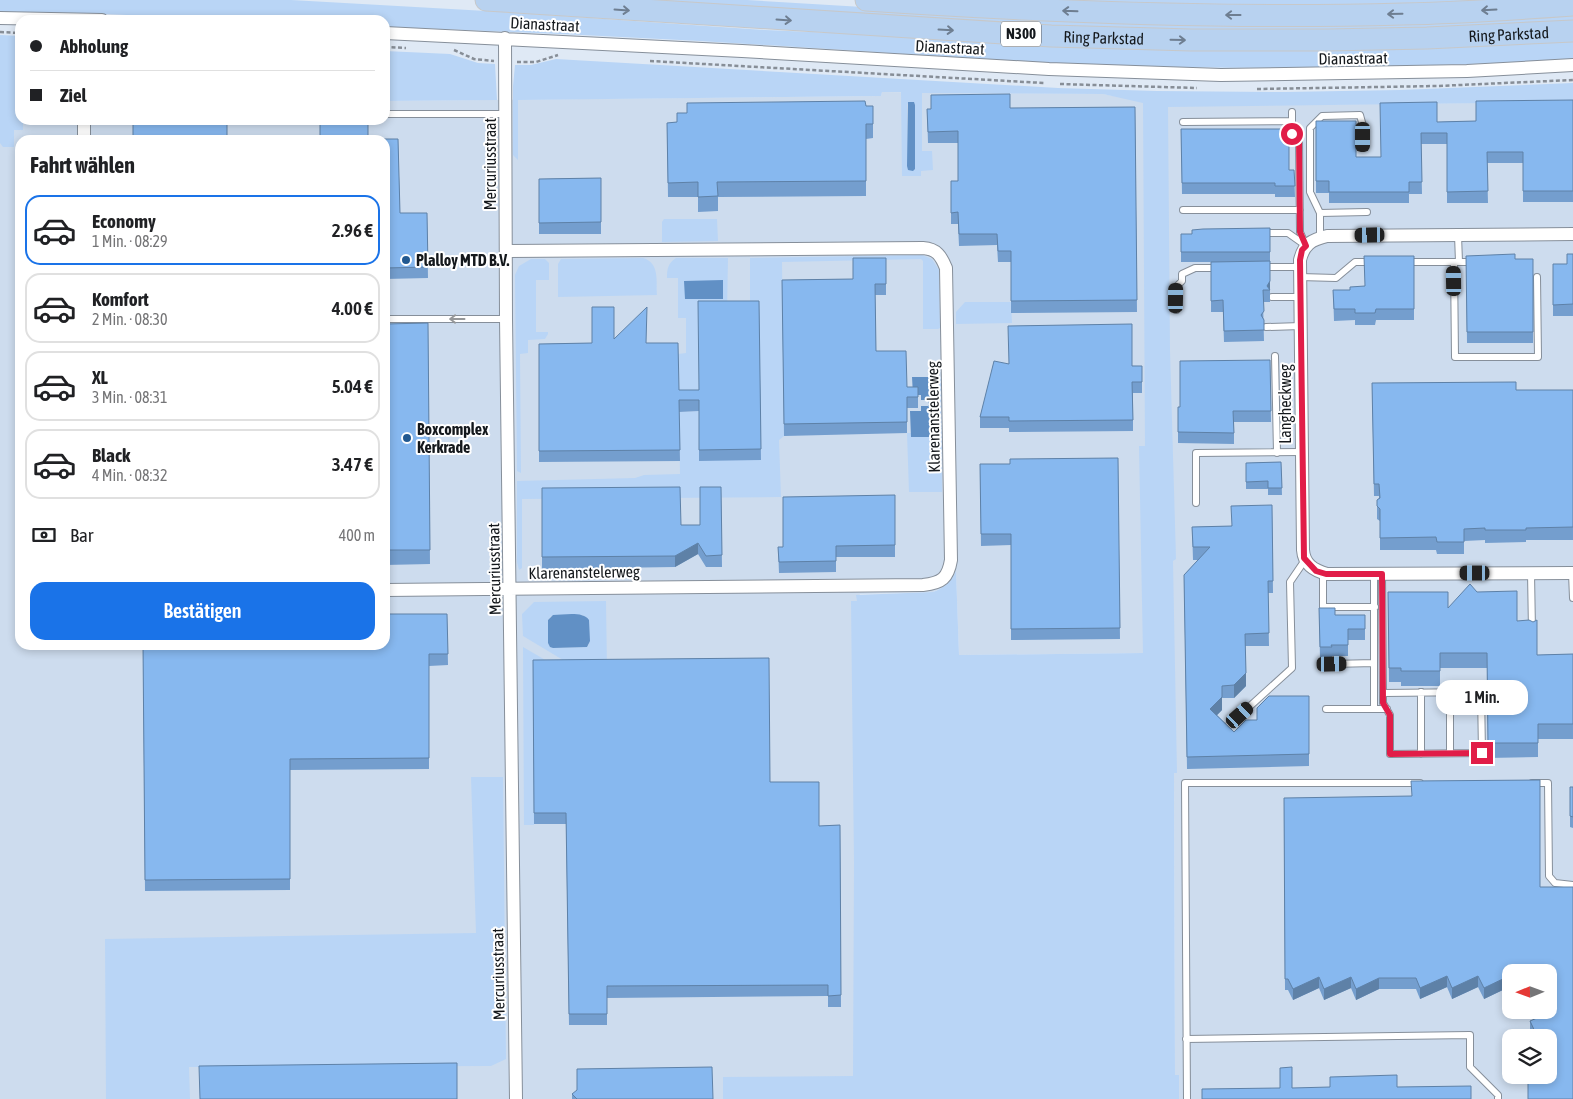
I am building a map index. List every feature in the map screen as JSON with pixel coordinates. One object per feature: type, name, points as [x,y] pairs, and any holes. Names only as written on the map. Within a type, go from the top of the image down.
[{"type":"highway","name":"Ring Parkstad","points":[[486,0],[1041,36],[1139,39],[1338,40],[1573,31]]},
{"type":"highway","name":"Ring Parkstad","points":[[866,0],[1190,15],[1404,14],[1573,5]]},
{"type":"street","points":[[0,18],[15,18]]},
{"type":"street","name":"Dianastraat","points":[[390,33],[505,38],[1039,69],[1221,75],[1467,71],[1573,65]]},
{"type":"street","name":"Mercuriusstraat","points":[[505,38],[506,319],[516,1099]]},
{"type":"street","points":[[1306,246],[1314,239],[1335,236],[1573,234]]},
{"type":"street","name":"Langheckweg","points":[[1305,560],[1303,550],[1300,272],[1302,250],[1306,246]]},
{"type":"street","name":"Klarenanstelerweg","points":[[506,251],[922,248],[937,252],[946,268],[951,560],[949,571],[945,577],[939,582],[923,585],[510,589]]},
{"type":"street","points":[[1305,560],[1316,571],[1323,574],[1573,573]]},
{"type":"street","points":[[390,590],[510,589]]},
{"type":"lane","points":[[1292,112],[1292,134],[1299,138],[1300,232],[1306,246]]},
{"type":"lane","points":[[390,114],[506,114]]},
{"type":"lane","points":[[1320,238],[1320,213],[1310,192],[1310,128],[1322,116],[1360,115],[1363,126],[1363,148]]},
{"type":"lane","points":[[1183,122],[1292,121]]},
{"type":"lane","points":[[1183,210],[1300,210]]},
{"type":"lane","points":[[1320,213],[1367,212]]},
{"type":"lane","points":[[1252,233],[1288,233],[1306,246]]},
{"type":"lane","points":[[1458,235],[1455,357],[1538,357],[1537,277]]},
{"type":"lane","points":[[1253,267],[1336,278],[1355,262],[1375,262]]},
{"type":"lane","points":[[1395,262],[1478,262]]},
{"type":"lane","points":[[1176,310],[1176,286],[1182,281],[1182,274],[1195,268],[1224,268]]},
{"type":"lane","points":[[1272,297],[1301,297]]},
{"type":"lane","points":[[390,319],[506,319]]},
{"type":"lane","points":[[1266,327],[1301,326]]},
{"type":"lane","points":[[1275,356],[1277,453]]},
{"type":"lane","points":[[1196,503],[1196,453],[1302,452]]},
{"type":"lane","points":[[1227,727],[1292,668],[1290,582],[1305,560]]},
{"type":"lane","points":[[1531,573],[1532,632]]},
{"type":"lane","points":[[1573,573],[1573,598]]},
{"type":"lane","points":[[1323,574],[1323,607],[1375,607]]},
{"type":"lane","points":[[1374,709],[1375,607],[1378,574]]},
{"type":"lane","points":[[1378,574],[1383,703],[1390,715],[1390,754],[1482,753],[1481,692],[1383,693]]},
{"type":"lane","points":[[1332,664],[1374,663]]},
{"type":"lane","points":[[1421,692],[1421,754]]},
{"type":"lane","points":[[1450,692],[1450,753]]},
{"type":"lane","points":[[1326,709],[1386,709]]},
{"type":"lane","points":[[1528,782],[1548,782],[1549,876],[1555,883],[1573,885]]},
{"type":"lane","points":[[1186,1099],[1185,783],[1430,783]]},
{"type":"lane","points":[[1186,1039],[1470,1035],[1470,1067],[1498,1095],[1498,1099]]},
{"type":"path","points":[[0,32],[15,33]]},
{"type":"shaded area","points":[[0,0],[291,0],[765,30],[906,36],[1573,42],[1573,60],[1297,68],[1089,65],[694,41],[390,27],[390,15],[126,15],[0,12]]},
{"type":"shaded area","points":[[579,0],[747,0],[1080,20],[1573,13],[1573,24],[1372,33],[1090,31]]},
{"type":"shaded area","points":[[1040,0],[1494,0],[1461,3],[1247,8]]},
{"type":"shaded area","points":[[0,35],[15,36],[15,125],[23,125],[23,130],[14,130],[14,147],[3,147],[0,143]]},
{"type":"shaded area","points":[[390,51],[450,54],[478,63],[495,64],[497,100],[390,101]]},
{"type":"shaded area","points":[[556,59],[1058,88],[1157,91],[1285,92],[1400,90],[1573,83],[1573,102],[1168,107],[1170,351],[1176,559],[1173,561],[1177,773],[1174,773],[1175,1075],[1179,1075],[1179,1099],[723,1099],[723,1077],[853,1076],[854,862],[851,601],[857,601],[856,595],[933,592],[947,584],[956,571],[959,655],[1143,653],[1139,446],[1145,446],[1143,103],[1103,94],[922,93],[922,151],[932,151],[933,170],[921,171],[921,176],[902,176],[901,92],[882,92],[881,96],[518,100],[518,160],[513,155],[513,86],[515,65],[531,65]],"holes":[[[907,103],[915,120],[915,169],[908,170]]]},
{"type":"shaded area","points":[[882,92],[1103,94],[1168,106],[1573,102],[1573,1099],[1179,1099],[1179,1075],[1175,1075],[1174,773],[1177,773],[1143,653],[959,655],[956,572],[946,586],[933,592],[860,594],[857,601],[852,601],[858,1099],[0,1099],[0,105],[15,116],[15,125],[390,125],[390,101],[881,96]]},
{"type":"shaded area","points":[[664,219],[717,219],[718,241],[662,242],[662,222]]},
{"type":"shaded area","points":[[922,255],[932,259],[939,270],[940,328],[938,329],[923,329],[923,261],[921,259],[782,262],[784,436],[779,440],[781,497],[522,499],[522,568],[519,570],[517,562],[517,481],[635,478],[644,475],[680,474],[679,412],[699,411],[750,312],[750,258]]},
{"type":"shaded area","points":[[643,258],[648,260],[655,268],[657,295],[558,297],[558,264],[561,259]]},
{"type":"shaded area","points":[[676,258],[728,258],[727,312],[698,313],[699,401],[679,401],[678,354],[686,353],[686,318],[678,318],[678,278],[667,278],[668,266]]},
{"type":"shaded area","points":[[531,259],[545,259],[549,263],[549,280],[536,280],[536,332],[548,332],[548,334],[545,339],[528,340],[528,353],[520,354],[521,473],[517,471],[515,275],[519,266]]},
{"type":"shaded area","points":[[965,302],[1011,302],[1012,323],[956,324],[956,312]]},
{"type":"shaded area","points":[[932,377],[941,377],[942,492],[909,492],[907,433],[911,433],[911,437],[932,437]]},
{"type":"shaded area","points":[[606,601],[607,671],[568,663],[523,636],[522,614],[534,602]],"holes":[[[583,615],[589,644],[587,647],[553,648],[548,643],[548,620],[551,616]]]},
{"type":"shaded area","points":[[523,647],[554,665],[533,671],[534,825],[524,825]]},
{"type":"shaded area","points":[[471,777],[503,777],[506,1059],[491,1066],[189,1067],[190,1099],[106,1099],[105,939],[476,933]]},
{"type":"water","points":[[908,102],[914,102],[915,105],[915,169],[913,171],[908,170],[907,166]]},
{"type":"water","points":[[723,280],[723,299],[685,299],[684,281]]},
{"type":"water","points":[[912,377],[932,377],[932,437],[911,437],[910,411],[921,411],[921,406],[928,406],[928,400],[921,400],[921,395],[913,395]]},
{"type":"water","points":[[573,614],[586,617],[589,620],[590,641],[587,647],[550,647],[548,643],[548,620],[553,615]]},
{"type":"building","points":[[1010,94],[1010,108],[1135,107],[1137,300],[1011,301],[1011,251],[998,251],[997,234],[959,234],[958,212],[951,213],[951,181],[958,181],[958,131],[928,132],[927,109],[931,109],[931,95]]},
{"type":"building","points":[[1573,100],[1573,191],[1523,191],[1523,152],[1487,152],[1488,191],[1447,192],[1447,133],[1421,133],[1422,182],[1409,182],[1409,192],[1329,192],[1329,181],[1316,181],[1316,121],[1356,121],[1356,157],[1381,157],[1380,103],[1437,102],[1437,122],[1476,121],[1476,101]]},
{"type":"building","points":[[865,101],[866,106],[873,106],[873,124],[866,124],[866,181],[717,182],[718,196],[698,197],[698,182],[668,183],[667,123],[677,122],[677,113],[687,113],[687,103]]},
{"type":"building","points":[[133,125],[227,125],[227,135],[133,135]]},
{"type":"building","points":[[320,125],[368,125],[368,135],[320,135]]},
{"type":"building","points":[[1181,129],[1289,129],[1289,170],[1294,170],[1295,186],[1275,186],[1275,183],[1182,183]]},
{"type":"building","points":[[390,139],[398,139],[400,213],[427,213],[428,267],[390,268]]},
{"type":"building","points":[[601,178],[601,222],[539,223],[539,179]]},
{"type":"building","points":[[1270,228],[1270,252],[1181,252],[1181,234],[1192,234],[1192,230]]},
{"type":"building","points":[[1515,254],[1515,259],[1533,259],[1533,332],[1467,332],[1466,256]]},
{"type":"building","points":[[1567,254],[1573,254],[1573,304],[1553,305],[1553,264],[1567,264]]},
{"type":"building","points":[[1364,256],[1414,256],[1414,309],[1376,309],[1375,313],[1355,313],[1355,309],[1334,309],[1333,290],[1350,290],[1350,287],[1365,286]]},
{"type":"building","points":[[853,258],[886,258],[886,284],[875,284],[876,351],[906,351],[907,387],[918,387],[918,397],[907,397],[907,422],[784,424],[782,280],[853,279]]},
{"type":"building","points":[[1270,261],[1270,281],[1267,286],[1270,290],[1263,290],[1264,311],[1261,315],[1264,320],[1264,330],[1224,331],[1223,300],[1211,301],[1211,262]]},
{"type":"building","points":[[698,301],[759,301],[761,449],[699,450],[699,400],[679,400],[680,450],[539,451],[539,344],[592,343],[592,307],[614,307],[614,339],[647,307],[646,343],[678,343],[679,390],[699,390]]},
{"type":"building","name":"Boxcomplex Kerkrade","points":[[428,323],[430,550],[390,550],[390,324]]},
{"type":"building","points":[[1132,324],[1132,366],[1142,366],[1142,382],[1132,382],[1133,420],[1009,421],[1009,417],[980,417],[994,361],[1009,364],[1008,326]]},
{"type":"building","points":[[1270,360],[1271,411],[1233,411],[1234,433],[1178,432],[1180,361]]},
{"type":"building","points":[[1516,382],[1516,390],[1573,390],[1573,527],[1526,528],[1526,530],[1464,529],[1464,542],[1437,542],[1436,537],[1380,538],[1380,509],[1377,506],[1377,500],[1380,498],[1379,484],[1374,484],[1372,383]]},
{"type":"building","points":[[1118,458],[1120,628],[1011,629],[1011,534],[981,534],[980,464],[1010,464],[1010,459]]},
{"type":"building","points":[[1281,462],[1282,488],[1268,488],[1268,481],[1246,482],[1246,463]]},
{"type":"building","points":[[680,487],[681,525],[700,525],[700,487],[721,487],[722,555],[706,556],[698,543],[675,556],[542,557],[542,488]]},
{"type":"building","points":[[895,495],[895,545],[836,546],[836,561],[779,562],[778,547],[783,547],[783,497]]},
{"type":"building","points":[[1272,505],[1273,581],[1268,581],[1269,633],[1245,634],[1246,673],[1234,685],[1222,686],[1222,697],[1210,709],[1234,732],[1246,720],[1257,720],[1257,708],[1269,696],[1309,696],[1309,754],[1187,757],[1184,575],[1210,547],[1193,547],[1192,527],[1232,526],[1231,506]]},
{"type":"building","points":[[1470,584],[1477,592],[1517,591],[1517,621],[1529,620],[1533,622],[1537,620],[1537,655],[1573,654],[1573,724],[1538,724],[1538,743],[1488,743],[1487,653],[1440,653],[1440,671],[1401,671],[1401,668],[1389,668],[1388,592],[1448,592],[1448,608]]},
{"type":"building","points":[[1319,608],[1335,608],[1335,615],[1365,615],[1365,629],[1348,629],[1348,645],[1320,647]]},
{"type":"building","points":[[390,614],[447,614],[448,654],[429,654],[429,758],[290,759],[290,879],[145,880],[143,650],[390,650]]},
{"type":"building","points":[[769,658],[770,782],[819,782],[819,826],[840,825],[841,995],[828,996],[828,985],[607,986],[607,1014],[569,1014],[566,813],[534,813],[533,660]]},
{"type":"building","points":[[1540,780],[1540,887],[1573,887],[1573,1099],[1528,1099],[1528,1084],[1557,1084],[1557,1029],[1534,1029],[1530,1021],[1535,1019],[1558,1019],[1558,964],[1502,964],[1502,979],[1484,988],[1478,976],[1452,988],[1447,976],[1420,988],[1416,978],[1379,978],[1356,989],[1351,977],[1324,989],[1319,977],[1293,989],[1288,979],[1285,979],[1284,798],[1412,796],[1411,781]]},
{"type":"building","points":[[1570,787],[1573,787],[1573,817],[1570,816]]},
{"type":"building","points":[[457,1063],[457,1099],[200,1099],[199,1066]]},
{"type":"building","points":[[712,1067],[713,1099],[577,1099],[572,1094],[577,1090],[577,1069]]},
{"type":"building","points":[[1292,1067],[1292,1088],[1330,1087],[1330,1077],[1397,1075],[1397,1087],[1471,1086],[1471,1099],[1202,1099],[1202,1089],[1280,1088],[1280,1068]]},
{"type":"place","name":"Plalloy MTD B.V.","points":[[406,260]]},
{"type":"place","name":"Boxcomplex Kerkrade","points":[[407,438]]},
{"type":"route","points":[[1292,134],[1299,138],[1300,232],[1306,246],[1302,250],[1300,260],[1302,530],[1304,558],[1308,565],[1316,571],[1326,574],[1382,574],[1383,703],[1390,715],[1390,754],[1482,753]]}]
